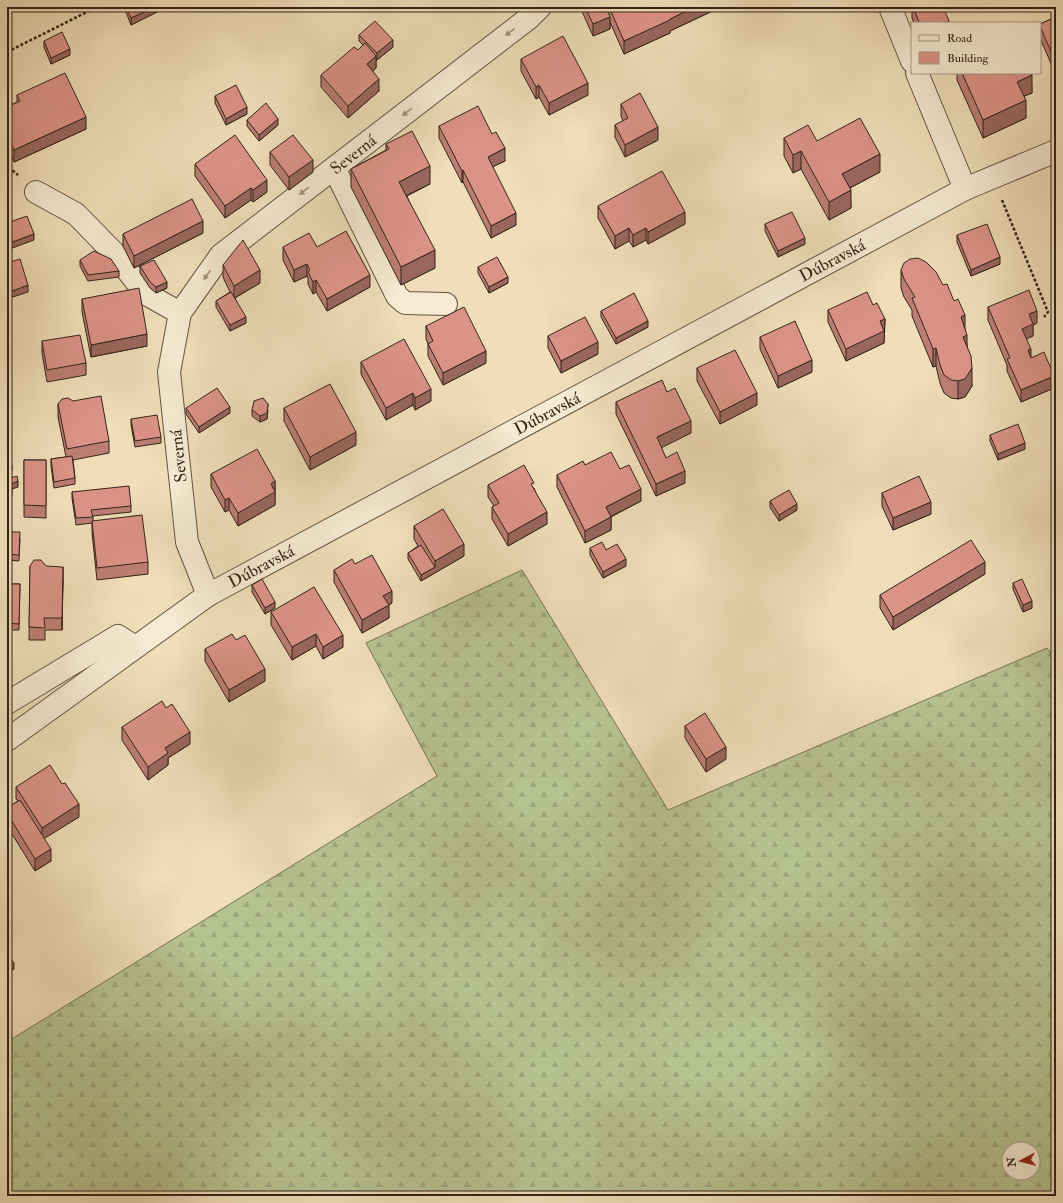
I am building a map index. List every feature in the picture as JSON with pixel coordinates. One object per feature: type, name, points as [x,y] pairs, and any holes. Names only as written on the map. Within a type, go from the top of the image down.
[{"type":"street","name":"Severná","points":[[208,595],[187,542],[169,372],[180,313],[221,255],[529,18],[540,7]]},
{"type":"street","points":[[890,7],[911,59]]},
{"type":"street","points":[[917,74],[965,189]]},
{"type":"street","name":"Dúbravská","points":[[7,740],[208,595],[965,189],[1056,151]]},
{"type":"street","points":[[334,168],[397,296],[406,303],[446,304]]},
{"type":"street","points":[[36,192],[76,214],[113,252],[146,294],[180,313]]},
{"type":"street","points":[[7,702],[118,636],[135,647]]},
{"type":"path","points":[[7,52],[97,7]]},
{"type":"path","points":[[993,178],[1048,312],[1044,317]]},
{"type":"green space","points":[[522,570],[668,810],[1047,648],[1056,660],[1056,1196],[7,1196],[7,1042],[437,776],[366,643]]},
{"type":"building","points":[[126,7],[155,7],[131,18]]},
{"type":"building","points":[[585,7],[606,7],[610,17],[593,24]]},
{"type":"building","points":[[609,7],[695,7],[624,41]]},
{"type":"building","points":[[913,7],[943,7],[949,21],[947,22],[919,22]]},
{"type":"building","points":[[1056,17],[1056,63],[1041,28],[1041,24]]},
{"type":"building","points":[[375,21],[393,40],[377,53],[359,35]]},
{"type":"building","points":[[62,32],[70,49],[51,58],[44,41]]},
{"type":"building","points":[[563,36],[588,83],[549,103],[539,85],[536,87],[521,59]]},
{"type":"building","points":[[365,43],[376,56],[367,64],[379,79],[348,106],[321,75],[354,47],[358,50]]},
{"type":"building","points":[[65,73],[86,117],[14,150],[7,134],[7,107],[20,101],[17,95]]},
{"type":"building","points":[[962,74],[1032,74],[1017,82],[1026,100],[983,120]]},
{"type":"building","points":[[236,85],[247,107],[226,119],[215,96]]},
{"type":"building","points":[[640,93],[658,127],[625,145],[615,125],[628,118],[621,104]]},
{"type":"building","points":[[266,103],[278,119],[259,135],[247,120]]},
{"type":"building","points":[[478,106],[492,134],[496,132],[505,148],[488,157],[516,213],[491,226],[439,126]]},
{"type":"building","points":[[860,118],[880,154],[842,174],[851,190],[829,202],[801,151],[793,155],[784,138],[808,125],[817,141]]},
{"type":"building","points":[[412,131],[430,166],[399,182],[435,250],[401,267],[351,169],[389,149],[386,144]]},
{"type":"building","points":[[235,135],[267,180],[253,190],[251,188],[225,206],[195,164]]},
{"type":"building","points":[[293,135],[313,160],[289,177],[270,152]]},
{"type":"building","points":[[662,171],[685,212],[648,232],[646,228],[633,235],[629,228],[615,236],[598,206]]},
{"type":"building","points":[[192,199],[203,221],[134,256],[123,234]]},
{"type":"building","points":[[792,212],[805,238],[778,251],[765,224]]},
{"type":"building","points":[[27,216],[34,234],[7,244],[7,223]]},
{"type":"building","points":[[987,224],[1000,257],[971,270],[957,235]]},
{"type":"building","points":[[346,231],[370,275],[327,299],[316,280],[313,282],[308,272],[310,270],[307,264],[294,270],[283,247],[309,233],[317,247]]},
{"type":"building","points":[[243,240],[260,270],[234,286],[223,265]]},
{"type":"building","points":[[94,251],[111,259],[119,271],[88,275],[80,260]]},
{"type":"building","points":[[497,257],[508,277],[489,287],[478,267]]},
{"type":"building","points":[[918,258],[926,262],[936,272],[943,285],[947,284],[954,301],[958,299],[965,315],[961,317],[967,335],[963,337],[971,356],[972,368],[965,379],[958,381],[951,380],[944,375],[936,348],[933,349],[912,298],[915,297],[904,279],[901,270],[904,263],[910,259]]},
{"type":"building","points":[[20,259],[28,285],[7,293],[7,263]]},
{"type":"building","points":[[154,260],[167,282],[156,287],[150,282],[140,266]]},
{"type":"building","points":[[139,288],[147,334],[91,345],[82,299]]},
{"type":"building","points":[[1029,290],[1037,311],[1029,314],[1033,324],[1022,329],[1031,349],[1028,350],[1031,358],[1044,352],[1054,376],[1021,390],[1007,359],[1010,358],[988,307]]},
{"type":"building","points":[[231,292],[246,317],[230,325],[216,301]]},
{"type":"building","points":[[867,292],[873,305],[877,303],[885,319],[880,321],[884,331],[846,349],[828,310]]},
{"type":"building","points":[[634,293],[648,321],[616,338],[601,311]]},
{"type":"building","points":[[464,307],[486,351],[443,373],[428,344],[433,341],[426,326]]},
{"type":"building","points":[[585,317],[598,342],[561,361],[548,336]]},
{"type":"building","points":[[795,321],[812,360],[778,376],[760,337]]},
{"type":"building","points":[[80,335],[86,363],[47,370],[42,341]]},
{"type":"building","points":[[404,339],[431,389],[415,398],[413,393],[386,408],[361,362]]},
{"type":"building","points":[[735,350],[757,393],[720,412],[697,368]]},
{"type":"building","points":[[662,380],[667,392],[675,388],[691,421],[657,437],[666,458],[677,452],[685,471],[656,484],[616,402]]},
{"type":"building","points":[[330,384],[356,432],[310,457],[284,408]]},
{"type":"building","points":[[217,388],[230,407],[199,427],[186,408]]},
{"type":"building","points":[[101,396],[109,441],[67,449],[58,404],[62,399],[68,398],[73,401]]},
{"type":"building","points":[[263,398],[268,404],[267,413],[260,416],[252,410],[254,401]]},
{"type":"building","points":[[157,415],[161,437],[135,441],[131,419]]},
{"type":"building","points":[[1018,424],[1025,443],[998,454],[990,435]]},
{"type":"building","points":[[7,449],[12,465],[7,466]]},
{"type":"building","points":[[257,449],[275,481],[271,484],[275,492],[238,513],[229,498],[225,500],[211,474]]},
{"type":"building","points":[[611,452],[620,469],[629,465],[641,489],[606,507],[611,517],[585,531],[557,475],[583,461],[585,465]]},
{"type":"building","points":[[72,456],[75,478],[54,482],[51,459]]},
{"type":"building","points":[[24,460],[46,460],[46,506],[24,505]]},
{"type":"building","points":[[524,465],[534,483],[531,484],[547,512],[508,534],[492,507],[499,503],[488,485]]},
{"type":"building","points":[[17,476],[18,481],[11,484],[12,489],[9,498],[7,499],[7,479]]},
{"type":"building","points":[[919,476],[931,502],[893,518],[882,493]]},
{"type":"building","points":[[129,486],[131,506],[91,510],[93,517],[76,518],[72,492]]},
{"type":"building","points":[[789,490],[797,504],[779,515],[770,501]]},
{"type":"building","points":[[443,509],[464,544],[435,561],[414,526]]},
{"type":"building","points":[[142,515],[148,562],[97,568],[92,521]]},
{"type":"building","points":[[7,532],[20,532],[19,555],[7,554]]},
{"type":"building","points":[[971,540],[985,562],[893,617],[880,595]]},
{"type":"building","points":[[602,542],[606,550],[617,544],[626,559],[603,572],[590,548]]},
{"type":"building","points":[[421,545],[435,567],[421,575],[408,553]]},
{"type":"building","points":[[372,555],[392,591],[383,596],[389,605],[362,620],[334,570],[352,559],[355,564]]},
{"type":"building","points":[[34,560],[41,560],[46,566],[63,567],[62,618],[44,618],[45,628],[29,627],[30,566]]},
{"type":"building","points":[[262,579],[275,602],[265,608],[252,585]]},
{"type":"building","points":[[1022,579],[1032,601],[1023,605],[1013,583]]},
{"type":"building","points":[[7,584],[20,584],[19,624],[7,623]]},
{"type":"building","points":[[314,587],[343,635],[323,647],[316,634],[292,647],[271,612]]},
{"type":"building","points":[[232,634],[236,640],[245,635],[265,669],[229,690],[205,649]]},
{"type":"building","points":[[162,701],[166,708],[172,704],[190,732],[165,748],[168,753],[148,767],[122,727]]},
{"type":"building","points":[[705,713],[726,747],[706,759],[685,726]]},
{"type":"building","points":[[50,765],[62,784],[65,783],[79,804],[42,828],[16,787]]},
{"type":"building","points":[[20,800],[51,849],[35,859],[7,813],[7,808]]},
{"type":"building","points":[[7,953],[14,963],[7,968]]}]
